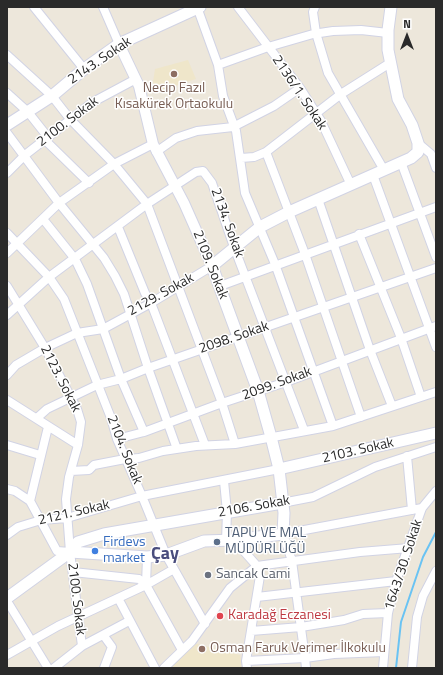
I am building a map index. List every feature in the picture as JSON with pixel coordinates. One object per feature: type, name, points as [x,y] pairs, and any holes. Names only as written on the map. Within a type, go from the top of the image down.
[{"type":"main road","name":"2143. Sokak","points":[[7,125],[52,96],[84,69],[119,44],[198,7]]},
{"type":"main road","points":[[391,7],[388,32],[390,63],[398,99],[412,125],[418,148]]},
{"type":"main road","name":"2129. Sokak","points":[[212,266],[260,227],[289,212],[401,162],[418,148]]},
{"type":"main road","name":"2109. Sokak","points":[[212,266],[237,338],[258,391],[271,437],[279,469],[284,513],[283,534]]},
{"type":"main road","name":"2103. Sokak","points":[[279,469],[436,433]]},
{"type":"main road","name":"2106. Sokak","points":[[7,600],[70,552],[78,542],[104,534],[154,524],[282,503]]},
{"type":"main road","points":[[70,552],[147,556],[166,555],[204,541],[230,541],[283,534]]},
{"type":"street","points":[[34,7],[84,69]]},
{"type":"street","name":"2109. Sokak","points":[[103,7],[136,79],[155,148],[173,186],[184,203],[212,266]]},
{"type":"street","points":[[198,7],[218,65],[223,96],[233,127],[236,131],[245,193],[275,264],[312,371],[333,426]]},
{"type":"street","name":"2136/1. Sokak","points":[[238,7],[300,88],[315,112],[351,184]]},
{"type":"street","points":[[314,7],[313,12],[316,34],[328,73],[384,170]]},
{"type":"street","points":[[218,65],[268,46],[316,34],[333,31],[361,30],[388,32]]},
{"type":"street","points":[[7,54],[52,96],[70,119],[114,164],[147,204],[222,403],[235,444]]},
{"type":"street","points":[[241,158],[254,157],[266,152],[315,112],[390,63]]},
{"type":"street","name":"2100. Sokak","points":[[7,173],[24,155],[47,136],[93,102],[136,79]]},
{"type":"street","points":[[7,253],[59,204],[114,164],[176,138],[197,131],[233,127],[274,106],[300,88]]},
{"type":"street","points":[[7,93],[28,112],[47,136],[48,143],[89,183]]},
{"type":"street","points":[[7,133],[59,204],[93,244],[115,276],[131,313],[148,368],[177,449]]},
{"type":"street","points":[[418,148],[431,154],[436,168]]},
{"type":"street","points":[[266,152],[305,254],[361,416]]},
{"type":"street","points":[[401,162],[436,257]]},
{"type":"street","name":"2134. Sokak","points":[[7,315],[49,277],[147,204],[196,172],[203,171],[212,183],[234,247],[247,276],[304,430]]},
{"type":"street","points":[[373,175],[410,276],[433,327],[436,346]]},
{"type":"street","points":[[318,199],[370,350],[392,406]]},
{"type":"street","points":[[220,286],[275,264],[390,222],[436,207]]},
{"type":"street","points":[[43,219],[75,259],[87,284],[122,379],[144,432]]},
{"type":"street","points":[[118,227],[145,293],[151,303],[205,445]]},
{"type":"street","name":"2104. Sokak","points":[[7,233],[49,277],[64,299],[111,418],[117,440],[142,496],[279,469]]},
{"type":"street","points":[[359,234],[401,338],[421,397]]},
{"type":"street","name":"2129. Sokak","points":[[7,375],[16,365],[45,348],[77,333],[103,328],[151,303],[212,266]]},
{"type":"street","name":"2098. Sokak","points":[[38,418],[47,408],[70,396],[97,385],[122,379],[172,359],[237,338],[323,306],[436,268]]},
{"type":"street","name":"2123. Sokak","points":[[7,286],[19,303],[45,348],[77,409],[81,422],[78,445],[66,499],[70,552]]},
{"type":"street","name":"2099. Sokak","points":[[117,440],[286,382],[433,327]]},
{"type":"street","points":[[71,471],[90,470],[94,466],[125,459],[139,458],[163,451],[205,445],[235,444],[304,430],[333,426],[436,392]]},
{"type":"street","points":[[7,400],[38,418],[48,427],[78,445]]},
{"type":"street","points":[[30,501],[48,427]]},
{"type":"street","points":[[7,445],[40,456]]},
{"type":"street","name":"2106. Sokak","points":[[282,503],[313,497],[351,478],[407,456],[436,447]]},
{"type":"street","points":[[407,456],[412,510]]},
{"type":"street","points":[[224,481],[230,541],[257,566],[260,576],[247,664],[334,654],[384,652]]},
{"type":"street","name":"2100. Sokak","points":[[7,489],[15,491],[30,501],[57,551],[70,552],[77,617],[82,646]]},
{"type":"street","name":"1643/30. Sokak","points":[[383,668],[388,613],[396,581],[422,508],[436,490]]},
{"type":"street","points":[[142,496],[166,555],[205,624]]},
{"type":"street","name":"2121. Sokak","points":[[7,534],[18,527],[41,520],[67,518],[142,496]]},
{"type":"street","points":[[306,668],[292,561],[283,534],[422,508]]},
{"type":"street","points":[[164,668],[205,624],[230,588],[257,566],[409,548]]},
{"type":"street","points":[[146,584],[147,556]]},
{"type":"street","points":[[7,655],[30,641],[174,569]]},
{"type":"street","points":[[412,668],[417,617],[423,596],[436,571]]},
{"type":"street","points":[[73,572],[139,579],[146,584],[182,650]]},
{"type":"street","points":[[257,597],[396,581]]},
{"type":"street","points":[[118,598],[154,668]]},
{"type":"street","points":[[7,600],[30,641],[48,668]]},
{"type":"street","points":[[251,631],[300,627],[344,620],[363,614],[388,613]]},
{"type":"street","points":[[54,668],[82,646],[104,636],[129,621]]},
{"type":"street","points":[[104,636],[112,647],[104,668]]},
{"type":"shaded area","name":"Necip Fazıl Kısakürek Ortaokulu","points":[[188,60],[196,79],[156,92],[153,82],[155,69]]},
{"type":"shaded area","name":"Osman Faruk Verimer İlkokulu","points":[[193,643],[240,655],[242,668],[169,668]]},
{"type":"waterway","points":[[396,668],[401,622],[423,557],[436,532]]},
{"type":"place","name":"Necip Fazıl Kısakürek Ortaokulu","points":[[174,74]]},
{"type":"place","name":"TAPU VE MAL MÜDÜRLÜĞÜ","points":[[217,542]]},
{"type":"place","name":"Firdevs market","points":[[95,551]]},
{"type":"place","name":"Sancak Cami","points":[[208,575]]},
{"type":"place","name":"Karadağ Eczanesi","points":[[220,616]]},
{"type":"place","name":"Osman Faruk Verimer İlkokulu","points":[[202,649]]},
{"type":"district","name":"Çay","points":[[165,555]]}]
